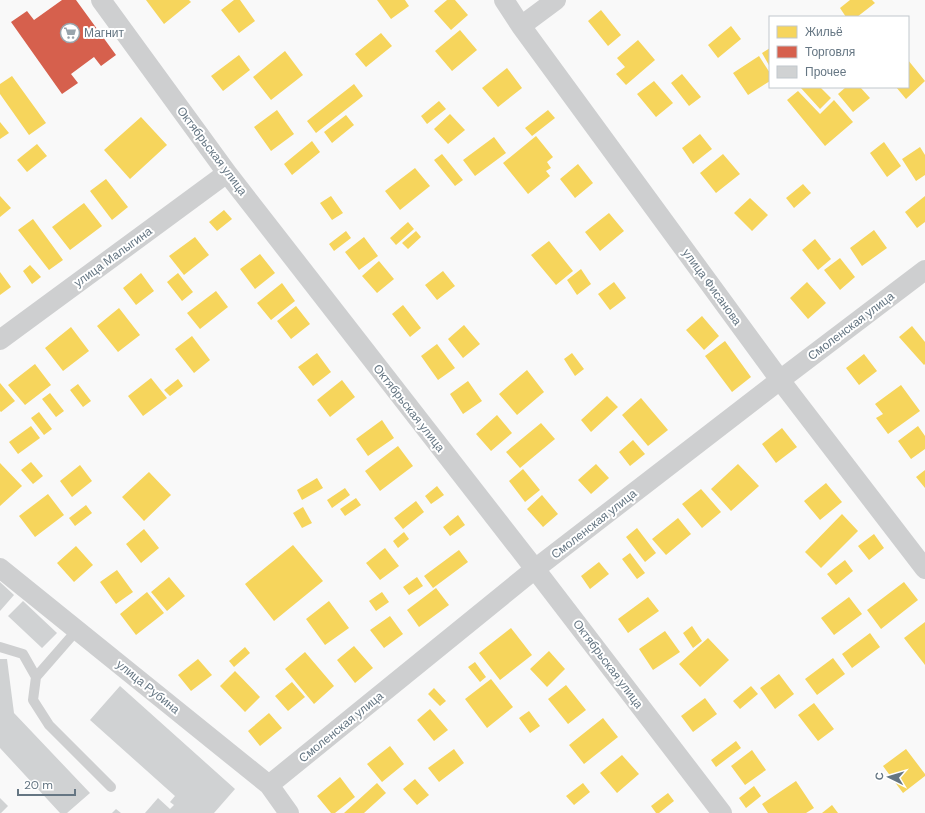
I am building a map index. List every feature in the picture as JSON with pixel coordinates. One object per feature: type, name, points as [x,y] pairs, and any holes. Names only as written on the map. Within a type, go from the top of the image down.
[{"type":"street","name":"Октябрьская улица","points":[[101,0],[227,173],[535,569],[722,813]]},
{"type":"street","name":"улица Фисанова","points":[[504,0],[521,26],[780,380],[925,569]]},
{"type":"street","points":[[521,26],[556,0]]},
{"type":"street","name":"улица Малыгина","points":[[0,340],[227,173]]},
{"type":"street","name":"Смоленская улица","points":[[269,785],[535,569],[925,270]]},
{"type":"street","name":"улица Рубина","points":[[0,568],[269,785],[289,813]]},
{"type":"lane","points":[[77,630],[36,677],[33,700],[49,725],[111,787]]},
{"type":"lane","points":[[0,647],[23,654],[36,677]]},
{"type":"building: Жильё","points":[[146,0],[189,0],[191,2],[164,24]]},
{"type":"building: Жильё","points":[[234,0],[240,0],[255,21],[239,33],[221,10]]},
{"type":"building: Жильё","points":[[377,0],[405,0],[409,6],[391,19]]},
{"type":"building: Жильё","points":[[447,0],[455,0],[468,15],[451,30],[434,11]]},
{"type":"building: Жильё","points":[[850,0],[872,0],[875,3],[858,16],[845,16],[840,8]]},
{"type":"building: Жильё","points":[[601,10],[621,35],[608,46],[588,21]]},
{"type":"building: Жильё","points":[[731,26],[741,39],[718,58],[708,45]]},
{"type":"building: Жильё","points":[[460,30],[477,50],[452,71],[435,51]]},
{"type":"building: Жильё","points":[[381,33],[392,46],[366,67],[355,54]]},
{"type":"building: Жильё","points":[[638,40],[655,60],[626,85],[616,74],[625,67],[617,58]]},
{"type":"building: Жильё","points":[[769,49],[769,65],[762,53]]},
{"type":"building: Жильё","points":[[285,51],[303,75],[271,100],[253,77]]},
{"type":"building: Жильё","points":[[239,55],[250,70],[223,91],[211,76]]},
{"type":"building: Жильё","points":[[759,56],[769,71],[769,82],[748,95],[733,73]]},
{"type":"building: Жильё","points":[[909,61],[925,81],[906,99],[897,88],[909,88]]},
{"type":"building: Жильё","points":[[507,68],[522,88],[498,107],[482,88]]},
{"type":"building: Жильё","points":[[682,74],[701,97],[689,106],[671,83]]},
{"type":"building: Жильё","points":[[12,76],[46,123],[29,135],[0,94],[0,84]]},
{"type":"building: Жильё","points":[[654,81],[673,103],[656,117],[637,94]]},
{"type":"building: Жильё","points":[[354,84],[363,96],[316,133],[307,121]]},
{"type":"building: Жильё","points":[[801,88],[821,88],[831,98],[820,109]]},
{"type":"building: Жильё","points":[[845,88],[861,88],[870,98],[853,112],[838,94]]},
{"type":"building: Жильё","points":[[798,91],[820,114],[834,100],[853,122],[825,146],[787,100]]},
{"type":"building: Жильё","points":[[439,101],[446,109],[427,124],[421,116]]},
{"type":"building: Жильё","points":[[277,110],[294,134],[271,151],[254,127]]},
{"type":"building: Жильё","points":[[548,110],[555,118],[532,136],[525,128]]},
{"type":"building: Жильё","points":[[450,114],[465,130],[448,144],[434,129]]},
{"type":"building: Жильё","points":[[346,115],[354,125],[332,143],[324,132]]},
{"type":"building: Жильё","points":[[141,117],[167,145],[130,179],[104,150]]},
{"type":"building: Жильё","points":[[0,122],[9,133],[0,139]]},
{"type":"building: Жильё","points":[[700,134],[712,149],[693,164],[682,148]]},
{"type":"building: Жильё","points":[[536,136],[553,157],[547,162],[551,168],[546,171],[550,176],[528,194],[503,163]]},
{"type":"building: Жильё","points":[[494,137],[506,153],[475,176],[463,160]]},
{"type":"building: Жильё","points":[[312,141],[320,152],[292,175],[284,164]]},
{"type":"building: Жильё","points":[[884,142],[901,166],[887,177],[870,153]]},
{"type":"building: Жильё","points":[[37,144],[47,156],[27,172],[17,160]]},
{"type":"building: Жильё","points":[[920,147],[925,155],[925,175],[916,181],[902,159]]},
{"type":"building: Жильё","points":[[442,154],[463,180],[455,186],[434,160]]},
{"type":"building: Жильё","points":[[723,154],[740,174],[716,193],[700,173]]},
{"type":"building: Жильё","points":[[578,164],[593,183],[575,198],[560,179]]},
{"type":"building: Жильё","points":[[415,168],[430,186],[400,210],[385,191]]},
{"type":"building: Жильё","points":[[106,179],[128,207],[112,220],[90,191]]},
{"type":"building: Жильё","points":[[803,184],[811,193],[794,208],[786,198]]},
{"type":"building: Жильё","points":[[0,196],[11,208],[0,217]]},
{"type":"building: Жильё","points":[[331,196],[343,213],[332,220],[320,203]]},
{"type":"building: Жильё","points":[[925,196],[925,222],[917,228],[905,212]]},
{"type":"building: Жильё","points":[[750,198],[768,215],[752,231],[734,213]]},
{"type":"building: Жильё","points":[[84,203],[102,226],[70,250],[52,227]]},
{"type":"building: Жильё","points":[[224,210],[232,219],[217,231],[209,222]]},
{"type":"building: Жильё","points":[[609,213],[624,231],[600,251],[585,232]]},
{"type":"building: Жильё","points":[[33,219],[63,260],[49,270],[18,230]]},
{"type":"building: Жильё","points":[[408,222],[414,229],[396,245],[390,238]]},
{"type":"building: Жильё","points":[[874,230],[887,248],[862,266],[850,248]]},
{"type":"building: Жильё","points":[[346,231],[351,238],[334,251],[329,244]]},
{"type":"building: Жильё","points":[[416,231],[421,237],[408,249],[402,243]]},
{"type":"building: Жильё","points":[[195,237],[209,255],[184,275],[169,256]]},
{"type":"building: Жильё","points":[[364,237],[378,256],[359,270],[345,252]]},
{"type":"building: Жильё","points":[[815,239],[831,259],[818,270],[802,250]]},
{"type":"building: Жильё","points":[[549,241],[573,271],[556,285],[531,255]]},
{"type":"building: Жильё","points":[[260,254],[275,273],[255,289],[240,269]]},
{"type":"building: Жильё","points":[[840,258],[855,277],[840,290],[824,270]]},
{"type":"building: Жильё","points":[[379,261],[394,279],[377,293],[362,276]]},
{"type":"building: Жильё","points":[[30,265],[41,277],[32,284],[23,271]]},
{"type":"building: Жильё","points":[[581,269],[591,284],[577,295],[567,280]]},
{"type":"building: Жильё","points":[[443,271],[455,286],[437,300],[425,285]]},
{"type":"building: Жильё","points":[[0,272],[11,287],[0,295]]},
{"type":"building: Жильё","points":[[141,273],[154,291],[136,305],[123,288]]},
{"type":"building: Жильё","points":[[178,273],[193,292],[182,301],[167,282]]},
{"type":"building: Жильё","points":[[614,282],[626,298],[610,310],[598,294]]},
{"type":"building: Жильё","points":[[807,282],[826,303],[808,319],[790,298]]},
{"type":"building: Жильё","points":[[282,283],[295,301],[271,320],[257,303]]},
{"type":"building: Жильё","points":[[216,291],[228,307],[200,329],[187,313]]},
{"type":"building: Жильё","points":[[403,305],[421,328],[410,337],[392,314]]},
{"type":"building: Жильё","points":[[296,306],[310,324],[291,339],[277,321]]},
{"type":"building: Жильё","points":[[119,308],[140,335],[118,352],[97,326]]},
{"type":"building: Жильё","points":[[702,316],[719,336],[704,350],[686,330]]},
{"type":"building: Жильё","points":[[464,325],[480,344],[463,358],[448,339]]},
{"type":"building: Жильё","points":[[912,326],[925,342],[924,365],[899,337]]},
{"type":"building: Жильё","points":[[71,327],[89,351],[63,371],[45,348]]},
{"type":"building: Жильё","points":[[192,336],[210,360],[194,373],[175,349]]},
{"type":"building: Жильё","points":[[725,341],[751,377],[732,392],[705,356]]},
{"type":"building: Жильё","points":[[437,344],[455,368],[438,380],[421,356]]},
{"type":"building: Жильё","points":[[317,353],[331,372],[313,386],[298,367]]},
{"type":"building: Жильё","points":[[572,353],[584,369],[575,376],[564,359]]},
{"type":"building: Жильё","points":[[864,354],[877,371],[859,385],[846,368]]},
{"type":"building: Жильё","points":[[35,364],[51,385],[25,405],[8,385]]},
{"type":"building: Жильё","points":[[527,370],[544,392],[517,415],[499,394]]},
{"type":"building: Жильё","points":[[151,378],[167,398],[143,416],[128,396]]},
{"type":"building: Жильё","points":[[178,379],[183,386],[170,396],[164,390]]},
{"type":"building: Жильё","points":[[342,380],[355,397],[330,417],[317,400]]},
{"type":"building: Жильё","points":[[468,381],[482,401],[463,414],[450,394]]},
{"type":"building: Жильё","points":[[0,383],[15,401],[1,412],[0,411]]},
{"type":"building: Жильё","points":[[78,384],[91,401],[83,407],[70,390]]},
{"type":"building: Жильё","points":[[901,385],[920,411],[888,434],[876,418],[883,414],[875,404]]},
{"type":"building: Жильё","points":[[50,393],[64,411],[56,417],[42,399]]},
{"type":"building: Жильё","points":[[607,396],[618,407],[591,432],[581,420]]},
{"type":"building: Жильё","points":[[641,398],[668,430],[648,446],[622,415]]},
{"type":"building: Жильё","points":[[39,412],[52,429],[44,435],[31,418]]},
{"type":"building: Жильё","points":[[497,415],[512,433],[491,451],[476,434]]},
{"type":"building: Жильё","points":[[382,420],[394,438],[368,456],[356,439]]},
{"type":"building: Жильё","points":[[541,423],[555,439],[520,468],[506,452]]},
{"type":"building: Жильё","points":[[31,426],[40,438],[18,454],[9,442]]},
{"type":"building: Жильё","points":[[918,426],[925,436],[925,449],[911,459],[898,441]]},
{"type":"building: Жильё","points":[[782,428],[797,447],[776,463],[762,444]]},
{"type":"building: Жильё","points":[[633,440],[645,454],[630,466],[619,452]]},
{"type":"building: Жильё","points":[[398,446],[413,466],[380,491],[365,471]]},
{"type":"building: Жильё","points":[[31,462],[43,476],[33,484],[21,470]]},
{"type":"building: Жильё","points":[[0,463],[22,486],[0,506]]},
{"type":"building: Жильё","points":[[596,464],[609,478],[591,494],[578,480]]},
{"type":"building: Жильё","points":[[738,464],[759,486],[731,511],[711,489]]},
{"type":"building: Жильё","points":[[80,465],[92,481],[72,497],[60,481]]},
{"type":"building: Жильё","points":[[523,469],[540,490],[525,502],[509,481]]},
{"type":"building: Жильё","points":[[925,470],[925,488],[916,477]]},
{"type":"building: Жильё","points":[[149,472],[171,495],[144,521],[122,497]]},
{"type":"building: Жильё","points":[[317,478],[323,488],[302,500],[297,490]]},
{"type":"building: Жильё","points":[[826,483],[842,502],[820,520],[804,501]]},
{"type":"building: Жильё","points":[[437,486],[444,495],[431,504],[425,496]]},
{"type":"building: Жильё","points":[[345,488],[350,495],[332,508],[327,500]]},
{"type":"building: Жильё","points":[[701,489],[721,512],[702,528],[682,504]]},
{"type":"building: Жильё","points":[[48,494],[64,515],[35,537],[19,516]]},
{"type":"building: Жильё","points":[[542,495],[558,514],[543,527],[527,509]]},
{"type":"building: Жильё","points":[[356,498],[361,505],[345,516],[340,509]]},
{"type":"building: Жильё","points":[[416,501],[424,512],[403,529],[394,518]]},
{"type":"building: Жильё","points":[[86,505],[92,513],[75,526],[69,518]]},
{"type":"building: Жильё","points":[[303,507],[312,523],[302,528],[293,513]]},
{"type":"building: Жильё","points":[[842,514],[858,531],[821,568],[805,552]]},
{"type":"building: Жильё","points":[[458,515],[465,525],[450,536],[443,527]]},
{"type":"building: Жильё","points":[[678,518],[691,534],[666,555],[652,539]]},
{"type":"building: Жильё","points":[[637,528],[656,553],[645,562],[626,537]]},
{"type":"building: Жильё","points":[[144,529],[159,548],[141,563],[126,544]]},
{"type":"building: Жильё","points":[[404,532],[409,539],[398,548],[393,541]]},
{"type":"building: Жильё","points":[[874,534],[884,548],[869,560],[858,546]]},
{"type":"building: Жильё","points":[[293,545],[323,581],[274,621],[245,584]]},
{"type":"building: Жильё","points":[[76,546],[93,565],[74,582],[57,563]]},
{"type":"building: Жильё","points":[[385,548],[399,566],[380,580],[366,563]]},
{"type":"building: Жильё","points":[[459,550],[468,562],[433,588],[424,576]]},
{"type":"building: Жильё","points":[[630,553],[645,573],[637,579],[622,559]]},
{"type":"building: Жильё","points":[[845,560],[853,571],[836,585],[827,574]]},
{"type":"building: Жильё","points":[[599,562],[609,574],[590,589],[581,576]]},
{"type":"building: Жильё","points":[[117,570],[133,592],[116,604],[100,582]]},
{"type":"building: Жильё","points":[[169,577],[185,596],[167,611],[151,592]]},
{"type":"building: Жильё","points":[[417,577],[423,586],[409,595],[403,587]]},
{"type":"building: Жильё","points":[[904,582],[918,600],[881,629],[867,610]]},
{"type":"building: Жильё","points":[[436,588],[449,605],[419,627],[407,610]]},
{"type":"building: Жильё","points":[[147,592],[164,613],[136,635],[120,614]]},
{"type":"building: Жильё","points":[[382,592],[389,602],[376,611],[369,601]]},
{"type":"building: Жильё","points":[[648,597],[659,611],[628,633],[618,619]]},
{"type":"building: Жильё","points":[[849,597],[862,614],[834,635],[821,618]]},
{"type":"building: Жильё","points":[[329,601],[349,628],[325,645],[306,619]]},
{"type":"building: Жильё","points":[[390,616],[403,634],[384,648],[370,630]]},
{"type":"building: Жильё","points":[[925,622],[925,665],[904,638]]},
{"type":"building: Жильё","points":[[692,626],[702,641],[693,648],[683,633]]},
{"type":"building: Жильё","points":[[511,628],[532,655],[500,680],[479,653]]},
{"type":"building: Жильё","points":[[665,631],[680,652],[653,670],[639,649]]},
{"type":"building: Жильё","points":[[870,633],[880,647],[852,668],[842,654]]},
{"type":"building: Жильё","points":[[708,638],[729,660],[700,687],[679,664]]},
{"type":"building: Жильё","points":[[354,646],[373,668],[355,683],[337,660]]},
{"type":"building: Жильё","points":[[245,647],[250,653],[234,667],[229,661]]},
{"type":"building: Жильё","points":[[549,651],[565,669],[547,687],[530,669]]},
{"type":"building: Жильё","points":[[305,652],[334,686],[314,704],[285,669]]},
{"type":"building: Жильё","points":[[833,658],[845,674],[817,695],[805,679]]},
{"type":"building: Жильё","points":[[198,659],[212,675],[191,691],[178,675]]},
{"type":"building: Жильё","points":[[475,662],[486,677],[480,682],[468,667]]},
{"type":"building: Жильё","points":[[235,671],[260,697],[245,712],[220,686]]},
{"type":"building: Жильё","points":[[779,674],[794,694],[775,709],[760,688]]},
{"type":"building: Жильё","points":[[491,679],[513,707],[487,728],[465,699]]},
{"type":"building: Жильё","points":[[292,682],[305,697],[288,711],[275,696]]},
{"type":"building: Жильё","points":[[566,685],[586,710],[568,724],[548,699]]},
{"type":"building: Жильё","points":[[751,686],[758,694],[740,709],[733,701]]},
{"type":"building: Жильё","points":[[434,688],[446,701],[440,706],[428,694]]},
{"type":"building: Жильё","points":[[705,698],[717,714],[693,732],[681,716]]},
{"type":"building: Жильё","points":[[814,703],[834,729],[818,741],[798,715]]},
{"type":"building: Жильё","points":[[430,709],[448,730],[434,741],[417,720]]},
{"type":"building: Жильё","points":[[529,711],[540,726],[530,733],[519,718]]},
{"type":"building: Жильё","points":[[269,713],[282,728],[260,746],[248,731]]},
{"type":"building: Жильё","points":[[603,718],[618,737],[584,764],[569,745]]},
{"type":"building: Жильё","points":[[736,741],[741,748],[716,767],[711,760]]},
{"type":"building: Жильё","points":[[390,746],[404,764],[382,782],[367,764]]},
{"type":"building: Жильё","points":[[454,749],[464,763],[439,782],[428,768]]},
{"type":"building: Жильё","points":[[906,749],[925,776],[903,793],[883,766]]},
{"type":"building: Жильё","points":[[752,750],[766,770],[745,785],[731,766]]},
{"type":"building: Жильё","points":[[622,755],[639,774],[617,793],[600,773]]},
{"type":"building: Жильё","points":[[340,777],[355,797],[335,813],[331,813],[317,796]]},
{"type":"building: Жильё","points":[[415,779],[429,795],[417,805],[403,789]]},
{"type":"building: Жильё","points":[[796,781],[814,808],[806,813],[768,813],[762,804]]},
{"type":"building: Жильё","points":[[377,783],[386,793],[364,813],[344,813]]},
{"type":"building: Жильё","points":[[583,783],[590,792],[574,805],[566,796]]},
{"type":"building: Жильё","points":[[754,786],[761,796],[746,808],[739,798]]},
{"type":"building: Жильё","points":[[668,793],[674,801],[659,813],[656,813],[651,806]]},
{"type":"building: Жильё","points":[[832,805],[838,813],[822,813]]},
{"type":"building: Торговля","points":[[62,0],[76,0],[116,55],[101,66],[94,57],[71,74],[78,83],[62,94],[11,22],[27,11],[34,20]]},
{"type":"building: Прочее","points":[[0,582],[14,595],[0,611]]},
{"type":"building: Прочее","points":[[23,601],[57,633],[42,648],[8,616]]},
{"type":"building: Прочее","points":[[0,659],[7,659],[14,713],[90,793],[67,813],[60,813],[0,748]]},
{"type":"building: Прочее","points":[[120,686],[235,789],[214,813],[145,813],[158,798],[170,809],[174,805],[170,802],[175,796],[90,720]]},
{"type":"building: Прочее","points":[[0,798],[8,806],[1,813],[0,813]]},
{"type":"building: Прочее","points":[[116,809],[121,813],[112,813]]},
{"type":"place","name":"Магнит","points":[[70,33]]}]
